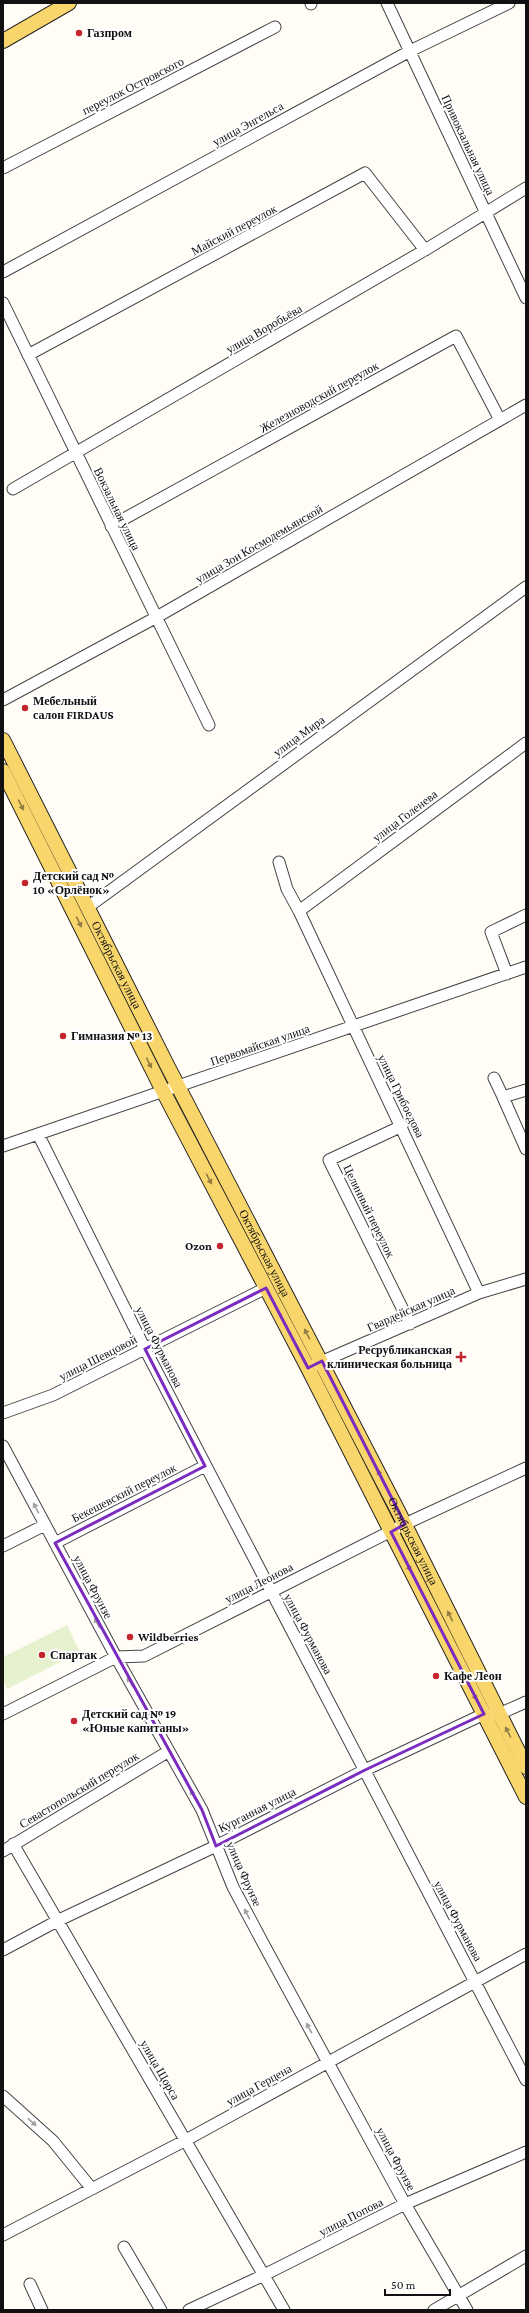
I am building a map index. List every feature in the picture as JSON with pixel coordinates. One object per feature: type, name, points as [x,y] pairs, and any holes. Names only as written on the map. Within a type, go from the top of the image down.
[{"type":"main road","points":[[3,41],[69,3]]},
{"type":"main road","name":"Октябрьская улица","points":[[3,740],[178,1087],[322,1361],[526,1767]]},
{"type":"main road","name":"Октябрьская улица","points":[[3,771],[163,1091],[308,1368],[526,1797]]},
{"type":"street","name":"Привокзальная улица","points":[[387,3],[526,298]]},
{"type":"street","name":"улица Энгельса","points":[[3,272],[410,50],[509,3]]},
{"type":"street","name":"переулок Островского","points":[[3,168],[275,27]]},
{"type":"street","name":"Майский переулок","points":[[28,355],[366,174],[425,250]]},
{"type":"street","name":"улица Воробьёва","points":[[12,489],[425,250],[526,188]]},
{"type":"street","name":"Вокзальная улица","points":[[3,302],[155,618],[209,725]]},
{"type":"street","name":"Железноводский переулок","points":[[111,526],[456,336],[500,420]]},
{"type":"street","name":"улица Зои Космодемьянской","points":[[3,700],[155,618],[526,405]]},
{"type":"street","name":"улица Мира","points":[[88,907],[526,587]]},
{"type":"street","name":"улица Голенева","points":[[299,911],[526,743]]},
{"type":"street","name":"улица Грибоедова","points":[[279,862],[287,889],[402,1126],[479,1292]]},
{"type":"street","points":[[507,974],[491,932],[526,915]]},
{"type":"street","name":"Первомайская улица","points":[[3,1146],[526,967]]},
{"type":"street","points":[[494,1078],[526,1149]]},
{"type":"street","points":[[503,1097],[526,1090]]},
{"type":"street","name":"Целинный переулок","points":[[402,1126],[329,1160],[410,1324]]},
{"type":"street","name":"улица Фурманова","points":[[38,1134],[205,1466],[526,2080]]},
{"type":"street","name":"Гвардейская улица","points":[[308,1368],[410,1324],[479,1292],[526,1279]]},
{"type":"street","name":"улица Шевцовой","points":[[3,1413],[53,1395],[266,1288]]},
{"type":"street","name":"улица Фрунзе","points":[[3,1446],[116,1657],[202,1810],[233,1887],[405,2204],[467,2310]]},
{"type":"street","name":"Бекешевский переулок","points":[[55,1543],[205,1466]]},
{"type":"street","name":"улица Леонова","points":[[3,1714],[116,1657],[144,1656],[405,1524],[526,1468]]},
{"type":"street","points":[[3,1546],[45,1525]]},
{"type":"street","name":"Курганная улица","points":[[3,1950],[59,1920],[216,1846],[365,1770],[484,1714],[499,1714],[526,1702]]},
{"type":"street","name":"Севастопольский переулок","points":[[3,1851],[169,1751]]},
{"type":"street","name":"улица Щорса","points":[[13,1844],[59,1920],[284,2310]]},
{"type":"street","name":"улица Герцена","points":[[3,2235],[186,2140],[526,1954]]},
{"type":"street","points":[[3,2096],[53,2141],[92,2189]]},
{"type":"street","name":"улица Попова","points":[[189,2310],[264,2275],[405,2204],[526,2152]]},
{"type":"street","points":[[124,2247],[161,2310]]},
{"type":"street","points":[[434,2310],[526,2256]]},
{"type":"street","points":[[30,2284],[42,2310]]},
{"type":"highlighted area","points":[[266,1288],[308,1368],[322,1361],[405,1524],[391,1532],[484,1714],[365,1770],[216,1846],[202,1810],[55,1543],[205,1466],[145,1349]]},
{"type":"green space","name":"Спартак","points":[[67,1625],[80,1652],[7,1689],[3,1680],[3,1657]]},
{"type":"place","name":"Газпром","points":[[79,33]]},
{"type":"place","name":"Мебельный салон FIRDAUS","points":[[25,708]]},
{"type":"place","name":"Детский сад № 10 «Орлёнок»","points":[[25,883]]},
{"type":"place","name":"Гимназия № 13","points":[[63,1036]]},
{"type":"place","name":"Ozon","points":[[220,1246]]},
{"type":"place","name":"Ресрубликанская клиническая больница","points":[[461,1357]]},
{"type":"place","name":"Wildberries","points":[[130,1637]]},
{"type":"place","name":"Спартак","points":[[42,1655]]},
{"type":"place","name":"Кафе Леон","points":[[436,1676]]},
{"type":"place","name":"Детский сад № 19 «Юные капитаны»","points":[[74,1721]]}]
